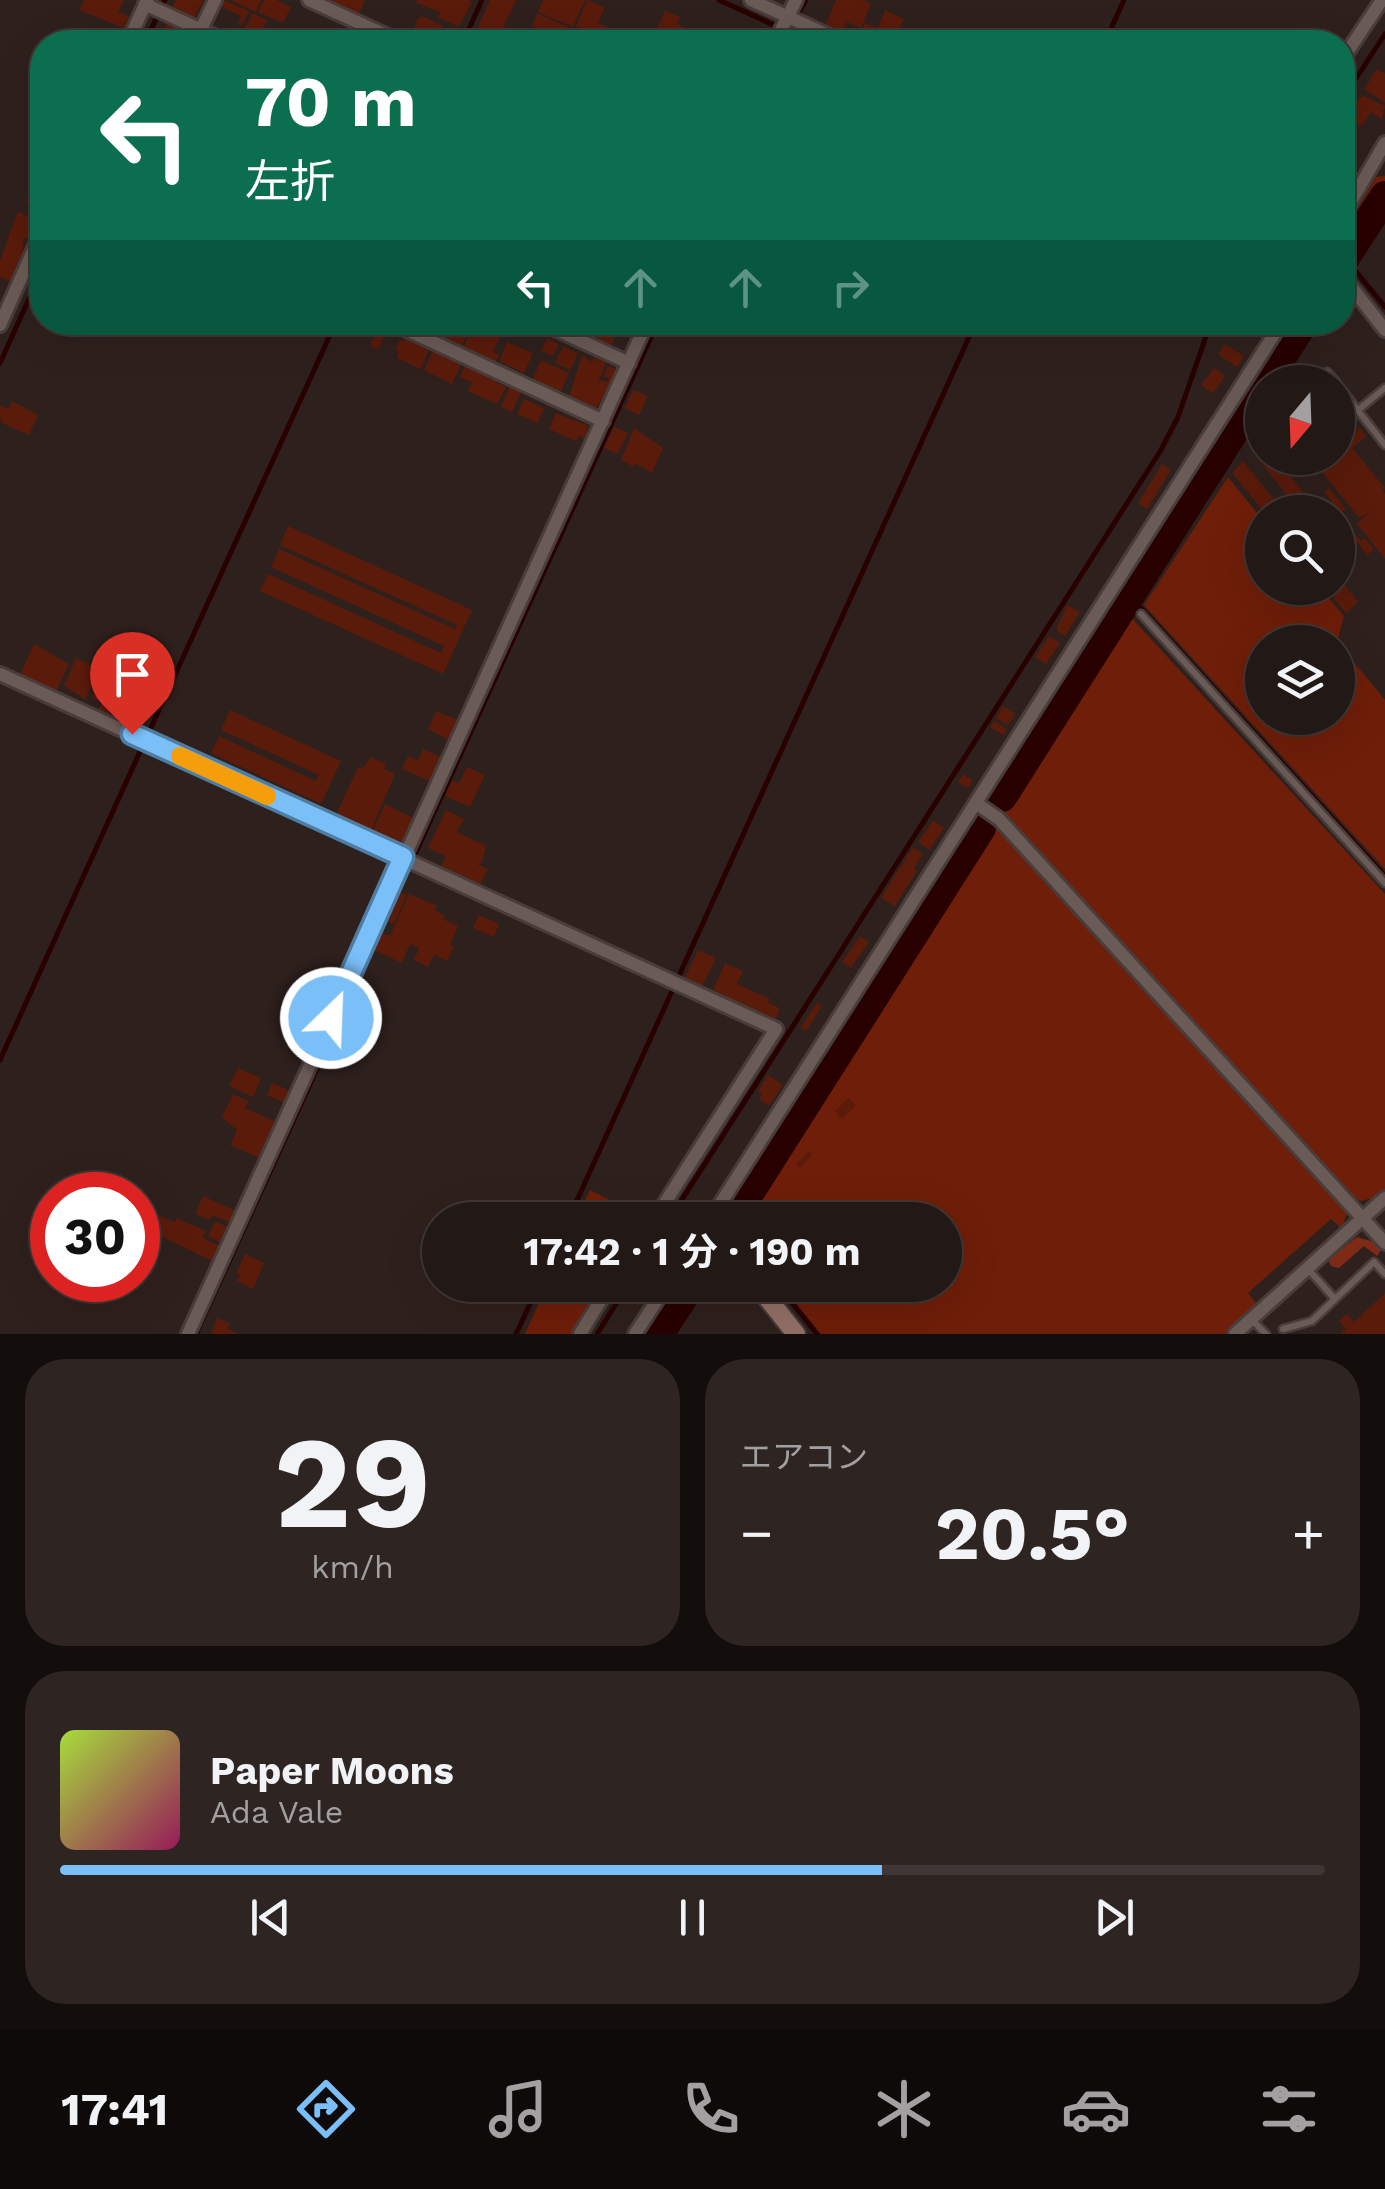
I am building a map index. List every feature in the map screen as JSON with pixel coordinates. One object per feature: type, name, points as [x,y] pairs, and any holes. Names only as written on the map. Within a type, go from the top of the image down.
[{"type":"street","points":[[201,30],[214,0]]},
{"type":"street","points":[[309,0],[374,30]]},
{"type":"street","points":[[751,0],[781,29],[796,0]]},
{"type":"street","points":[[1355,40],[1382,0]]},
{"type":"street","points":[[136,30],[153,6],[189,30]]},
{"type":"street","points":[[1355,197],[1380,159],[1385,143]]},
{"type":"street","points":[[0,325],[30,258]]},
{"type":"street","points":[[1355,292],[1385,330]]},
{"type":"street","points":[[418,335],[603,421]]},
{"type":"street","points":[[568,335],[629,363]]},
{"type":"street","points":[[188,1334],[410,860],[454,752],[642,335]]},
{"type":"street","points":[[721,1202],[1274,335]]},
{"type":"street","points":[[0,674],[776,1029],[665,1202]]},
{"type":"street","points":[[976,803],[999,819],[1385,1243]]},
{"type":"street","points":[[1235,1334],[1385,1198]]},
{"type":"street","points":[[580,1334],[600,1302]]},
{"type":"street","points":[[635,1334],[656,1302]]},
{"type":"street","points":[[771,1302],[796,1334]]},
{"type":"lane","points":[[1358,410],[1385,388]]},
{"type":"lane","points":[[1355,406],[1385,444]]},
{"type":"lane","points":[[1141,614],[1385,882]]},
{"type":"lane","points":[[1282,1328],[1312,1321],[1374,1262],[1385,1274]]},
{"type":"lane","points":[[1307,1268],[1334,1298]]},
{"type":"lane","points":[[1252,1319],[1266,1334]]},
{"type":"shaded area","points":[[1385,176],[1385,183],[1355,229],[1355,214],[1376,177]]},
{"type":"shaded area","points":[[1228,477],[1245,498],[1245,605],[1335,605],[1344,616],[1342,625],[1245,625],[1245,716],[1144,605]]},
{"type":"shaded area","points":[[1128,614],[1385,894],[1385,1190],[1376,1197],[1361,1201],[1348,1193],[1001,810]]},
{"type":"shaded area","points":[[1355,664],[1385,700],[1385,869],[1263,735],[1355,735]]},
{"type":"shaded area","points":[[994,824],[1347,1214],[1341,1228],[1331,1219],[1248,1293],[1257,1304],[1225,1334],[821,1334],[795,1302],[962,1302],[962,1202],[751,1202]]},
{"type":"shaded area","points":[[590,1190],[612,1201],[612,1202],[584,1202]]},
{"type":"shaded area","points":[[1357,1237],[1374,1242],[1381,1250],[1377,1256],[1364,1246],[1339,1268],[1331,1266],[1328,1260]]},
{"type":"shaded area","points":[[539,1302],[594,1302],[574,1334],[525,1334]]},
{"type":"building","points":[[84,0],[124,0],[118,12],[129,16],[124,28],[79,10]]},
{"type":"building","points":[[176,0],[203,0],[195,17],[172,8]]},
{"type":"building","points":[[223,0],[249,11],[242,25],[238,24],[241,16],[220,6]]},
{"type":"building","points":[[230,0],[261,0],[256,12]]},
{"type":"building","points":[[264,0],[276,0],[291,7],[283,23],[258,12]]},
{"type":"building","points":[[331,0],[365,0],[359,14]]},
{"type":"building","points":[[490,0],[516,0],[502,30],[476,30]]},
{"type":"building","points":[[543,0],[585,0],[573,27],[538,12]]},
{"type":"building","points":[[587,0],[605,7],[598,23],[608,27],[607,30],[576,26]]},
{"type":"building","points":[[836,0],[863,0],[871,4],[861,28],[847,22],[840,30],[826,24]]},
{"type":"building","points":[[472,2],[459,26],[438,18],[440,12],[416,3]]},
{"type":"building","points":[[885,10],[904,19],[899,30],[862,30],[865,23],[878,28]]},
{"type":"building","points":[[665,11],[680,17],[677,24],[690,30],[656,30]]},
{"type":"building","points":[[253,13],[267,20],[262,30],[243,30]]},
{"type":"building","points":[[537,13],[572,29],[541,30],[532,26]]},
{"type":"building","points":[[422,16],[443,26],[441,30],[414,30]]},
{"type":"building","points":[[167,22],[183,30],[163,30]]},
{"type":"building","points":[[1377,69],[1385,74],[1385,103],[1364,89]]},
{"type":"building","points":[[1362,95],[1385,106],[1382,119],[1371,112],[1362,126],[1355,121],[1355,106]]},
{"type":"building","points":[[18,211],[30,218],[30,236],[25,237],[10,281],[0,277],[0,261]]},
{"type":"building","points":[[374,335],[386,335],[378,350],[370,346]]},
{"type":"building","points":[[435,335],[467,335],[461,347]]},
{"type":"building","points":[[469,335],[500,337],[493,352],[499,354],[495,364],[463,348]]},
{"type":"building","points":[[591,335],[615,335],[611,346]]},
{"type":"building","points":[[405,337],[430,348],[420,369],[397,358],[399,352],[395,350]]},
{"type":"building","points":[[547,338],[559,344],[553,356],[541,351]]},
{"type":"building","points":[[507,342],[533,353],[524,373],[499,361]]},
{"type":"building","points":[[1224,344],[1244,356],[1238,367],[1218,355]]},
{"type":"building","points":[[563,346],[578,353],[570,370],[555,363]]},
{"type":"building","points":[[433,350],[462,363],[452,384],[424,370]]},
{"type":"building","points":[[582,355],[592,362],[594,357],[606,362],[598,384],[601,380],[607,382],[609,378],[603,376],[608,366],[620,371],[595,410],[569,397]]},
{"type":"building","points":[[541,360],[569,373],[560,393],[532,381]]},
{"type":"building","points":[[465,365],[506,387],[497,404],[468,391],[472,382],[460,377]]},
{"type":"building","points":[[1214,368],[1225,376],[1213,393],[1201,385]]},
{"type":"building","points":[[510,385],[522,390],[512,412],[501,407]]},
{"type":"building","points":[[633,390],[648,396],[639,415],[625,408]]},
{"type":"building","points":[[524,399],[544,408],[538,423],[517,414]]},
{"type":"building","points":[[12,401],[38,415],[29,435],[2,423],[0,405],[9,409]]},
{"type":"building","points":[[556,413],[589,426],[584,438],[579,435],[576,441],[549,429]]},
{"type":"building","points":[[614,427],[628,433],[618,454],[604,448]]},
{"type":"building","points":[[634,428],[663,448],[652,473],[621,460]]},
{"type":"building","points":[[1360,428],[1366,436],[1355,445],[1355,432]]},
{"type":"building","points":[[1355,452],[1385,488],[1385,559],[1357,524],[1368,513],[1359,518],[1355,513],[1355,495],[1340,495],[1324,475],[1355,475]]},
{"type":"building","points":[[1243,461],[1245,475],[1254,475],[1270,495],[1250,495],[1232,473]]},
{"type":"building","points":[[1162,464],[1171,470],[1147,509],[1138,503]]},
{"type":"building","points":[[1271,475],[1289,475],[1305,494],[1287,495]]},
{"type":"building","points":[[288,526],[472,610],[443,674],[260,591],[268,574],[441,653],[444,646],[271,567],[279,549],[455,629],[457,625],[280,545]]},
{"type":"building","points":[[1355,534],[1361,541],[1365,538],[1374,550],[1367,555],[1358,543],[1355,545]]},
{"type":"building","points":[[1067,605],[1080,612],[1065,636],[1056,630]]},
{"type":"building","points":[[1049,636],[1060,643],[1046,664],[1035,657]]},
{"type":"building","points":[[34,644],[69,664],[56,691],[20,675]]},
{"type":"building","points":[[76,658],[100,669],[85,699],[64,686]]},
{"type":"building","points":[[102,677],[122,682],[109,716],[98,710],[102,702],[91,698]]},
{"type":"building","points":[[124,687],[150,702],[143,724],[114,710]]},
{"type":"building","points":[[1003,706],[1015,714],[1008,725],[996,718]]},
{"type":"building","points":[[230,710],[341,761],[321,804],[211,753],[219,736],[316,781],[319,775],[221,730]]},
{"type":"building","points":[[436,711],[458,720],[449,740],[428,729]]},
{"type":"building","points":[[994,721],[1007,729],[1003,735],[990,727]]},
{"type":"building","points":[[423,749],[443,758],[432,782],[402,769],[408,756],[418,761]]},
{"type":"building","points":[[371,757],[395,774],[371,831],[336,815],[358,767],[362,769]]},
{"type":"building","points":[[467,767],[485,775],[470,807],[445,796],[452,781],[459,783]]},
{"type":"building","points":[[963,774],[973,781],[968,788],[958,782]]},
{"type":"building","points":[[385,804],[415,819],[402,848],[371,834]]},
{"type":"building","points":[[446,810],[464,819],[457,832],[486,846],[482,862],[477,864],[488,869],[480,884],[441,866],[446,856],[428,848]]},
{"type":"building","points":[[933,820],[944,828],[929,850],[918,842]]},
{"type":"building","points":[[913,847],[923,854],[895,906],[881,898]]},
{"type":"building","points":[[401,892],[407,895],[394,924],[388,922]]},
{"type":"building","points":[[409,894],[437,906],[435,911],[445,915],[443,919],[458,926],[447,961],[434,955],[428,967],[414,960],[419,948],[410,944],[402,963],[374,950],[382,933],[390,936]]},
{"type":"building","points":[[479,915],[499,924],[494,937],[473,928]]},
{"type":"building","points":[[860,936],[869,942],[851,968],[842,962]]},
{"type":"building","points":[[698,950],[716,958],[702,986],[685,978]]},
{"type":"building","points":[[725,963],[743,971],[737,984],[780,1008],[775,1020],[713,990]]},
{"type":"building","points":[[817,1003],[822,1006],[806,1031],[800,1028]]},
{"type":"building","points":[[238,1068],[261,1078],[253,1097],[229,1086]]},
{"type":"building","points":[[768,1075],[783,1085],[769,1106],[759,1099],[762,1094],[758,1091]]},
{"type":"building","points":[[272,1083],[291,1091],[285,1103],[267,1095]]},
{"type":"building","points":[[233,1094],[249,1101],[245,1108],[274,1121],[260,1158],[230,1145],[237,1130],[222,1117]]},
{"type":"building","points":[[849,1098],[856,1106],[842,1119],[835,1111]]},
{"type":"building","points":[[809,1151],[813,1154],[800,1168],[796,1164]]},
{"type":"building","points":[[203,1196],[236,1211],[231,1223],[212,1215],[210,1220],[195,1214]]},
{"type":"building","points":[[160,1216],[175,1222],[177,1218],[206,1231],[203,1238],[220,1246],[214,1262],[160,1236]]},
{"type":"building","points":[[215,1221],[227,1227],[220,1242],[208,1236]]},
{"type":"building","points":[[245,1254],[264,1263],[253,1289],[237,1281]]},
{"type":"building","points":[[1385,1293],[1385,1334],[1340,1334],[1346,1329],[1339,1321],[1347,1314],[1354,1322]]},
{"type":"building","points":[[217,1318],[230,1323],[227,1329],[238,1334],[211,1334]]},
{"type":"waterway","points":[[151,30],[165,0]]},
{"type":"waterway","points":[[468,30],[482,0]]},
{"type":"waterway","points":[[719,0],[785,30]]},
{"type":"waterway","points":[[799,12],[806,0]]},
{"type":"waterway","points":[[1110,30],[1124,0]]},
{"type":"waterway","points":[[790,30],[792,26]]},
{"type":"waterway","points":[[1355,80],[1385,34]]},
{"type":"waterway","points":[[1355,242],[1385,196]]},
{"type":"waterway","points":[[1355,270],[1385,307]]},
{"type":"waterway","points":[[0,363],[30,297]]},
{"type":"waterway","points":[[148,734],[330,335]]},
{"type":"waterway","points":[[196,1334],[652,335]]},
{"type":"waterway","points":[[576,1202],[970,335]]},
{"type":"waterway","points":[[681,1202],[1161,450],[1178,417],[1206,335]]},
{"type":"waterway","points":[[1276,365],[1296,335]]},
{"type":"waterway","points":[[1002,797],[1245,414]]},
{"type":"waterway","points":[[1130,596],[1385,876]]},
{"type":"waterway","points":[[0,1060],[143,745]]},
{"type":"waterway","points":[[743,1202],[981,828]]},
{"type":"waterway","points":[[516,1334],[531,1302]]},
{"type":"waterway","points":[[597,1334],[617,1302]]},
{"type":"waterway","points":[[659,1334],[680,1302]]},
{"type":"waterway","points":[[792,1302],[817,1334]]},
{"type":"slow traffic","points":[[180,756],[267,796]]},
{"type":"route","points":[[132,734],[403,857],[331,1018]]}]
